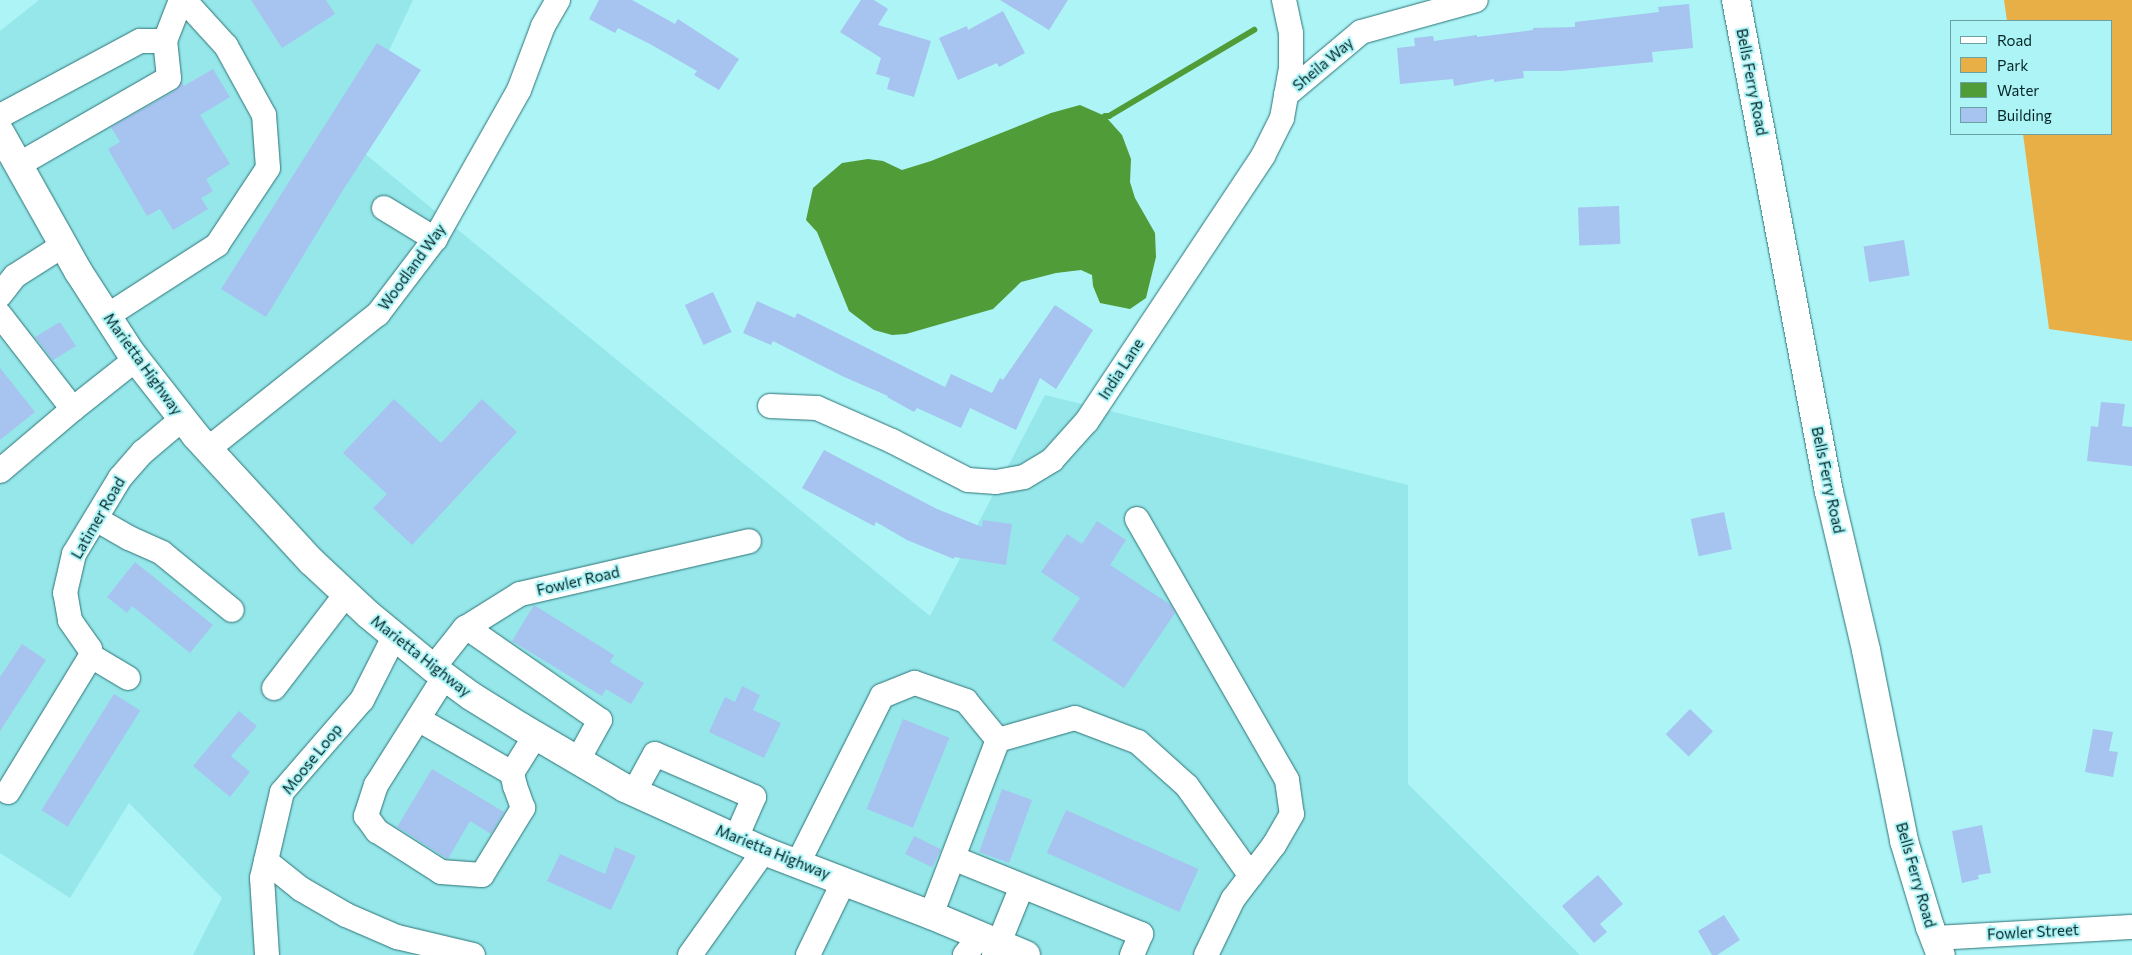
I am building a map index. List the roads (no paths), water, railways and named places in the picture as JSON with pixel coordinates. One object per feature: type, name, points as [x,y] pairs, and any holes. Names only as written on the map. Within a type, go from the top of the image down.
[{"type":"main road","name":"Bells Ferry Road","points":[[1736,0],[1829,492],[1866,650],[1904,841],[1938,946]]},
{"type":"main road","name":"Marietta Highway","points":[[0,132],[62,246],[136,359],[182,419],[311,561],[346,594],[439,672],[471,696],[535,736],[634,792],[764,851],[932,915],[984,947],[1026,955]]},
{"type":"street","points":[[18,165],[169,78],[165,41],[180,0]]},
{"type":"street","points":[[107,316],[216,245],[268,168],[264,115],[226,46],[184,0]]},
{"type":"street","name":"Woodland Way","points":[[208,449],[378,314],[435,239],[519,90],[543,26],[558,0]]},
{"type":"street","name":"India Lane","points":[[770,406],[817,408],[892,441],[968,480],[996,482],[1024,477],[1052,460],[1087,421],[1263,156],[1282,118],[1291,68],[1291,33],[1284,0]]},
{"type":"street","name":"Sheila Way","points":[[1286,95],[1361,32],[1476,0]]},
{"type":"street","points":[[0,116],[140,41],[165,41]]},
{"type":"street","points":[[384,208],[435,239]]},
{"type":"street","points":[[0,295],[15,276],[62,246]]},
{"type":"street","points":[[0,315],[73,409]]},
{"type":"street","points":[[0,471],[136,359]]},
{"type":"street","name":"Latimer Road","points":[[91,656],[90,649],[70,620],[65,593],[74,554],[120,478],[143,452],[182,419]]},
{"type":"street","points":[[96,519],[129,538],[162,553],[232,610]]},
{"type":"street","points":[[1137,519],[1287,780],[1292,814],[1274,845],[1234,899],[1206,955]]},
{"type":"street","name":"Fowler Road","points":[[418,719],[439,672],[466,627],[520,594],[749,540]]},
{"type":"street","points":[[274,688],[346,594]]},
{"type":"street","points":[[466,627],[600,720],[578,760]]},
{"type":"street","name":"Moose Loop","points":[[267,955],[262,878],[282,792],[362,700],[395,635]]},
{"type":"street","points":[[8,792],[91,656],[128,678]]},
{"type":"street","points":[[798,864],[882,696],[915,683],[966,701],[998,740]]},
{"type":"street","points":[[998,740],[1075,718],[1138,742],[1187,786],[1251,876]]},
{"type":"street","points":[[418,719],[512,773],[524,808],[482,875],[441,872],[377,831],[366,816],[376,785],[418,719]]},
{"type":"street","points":[[512,773],[535,736]]},
{"type":"street","points":[[932,915],[998,740]]},
{"type":"street","points":[[634,792],[655,754],[754,797],[736,838]]},
{"type":"street","points":[[690,955],[764,851]]},
{"type":"street","points":[[953,858],[1141,934],[1132,955]]},
{"type":"street","points":[[266,861],[301,890],[346,915],[397,937],[473,955]]},
{"type":"street","points":[[808,955],[844,881]]},
{"type":"street","points":[[984,947],[1022,886]]},
{"type":"street","name":"Fowler Street","points":[[1938,946],[2132,927]]},
{"type":"water","points":[[1080,105],[1105,116],[1122,135],[1131,159],[1130,182],[1135,198],[1155,233],[1156,257],[1146,298],[1130,309],[1100,303],[1093,286],[1092,275],[1081,270],[1056,273],[1021,282],[993,309],[906,334],[892,335],[874,330],[849,311],[817,232],[806,220],[813,188],[842,163],[868,159],[883,161],[902,170],[931,161],[1051,113]]},
{"type":"waterway","points":[[1105,116],[1109,116],[1254,30]]}]
